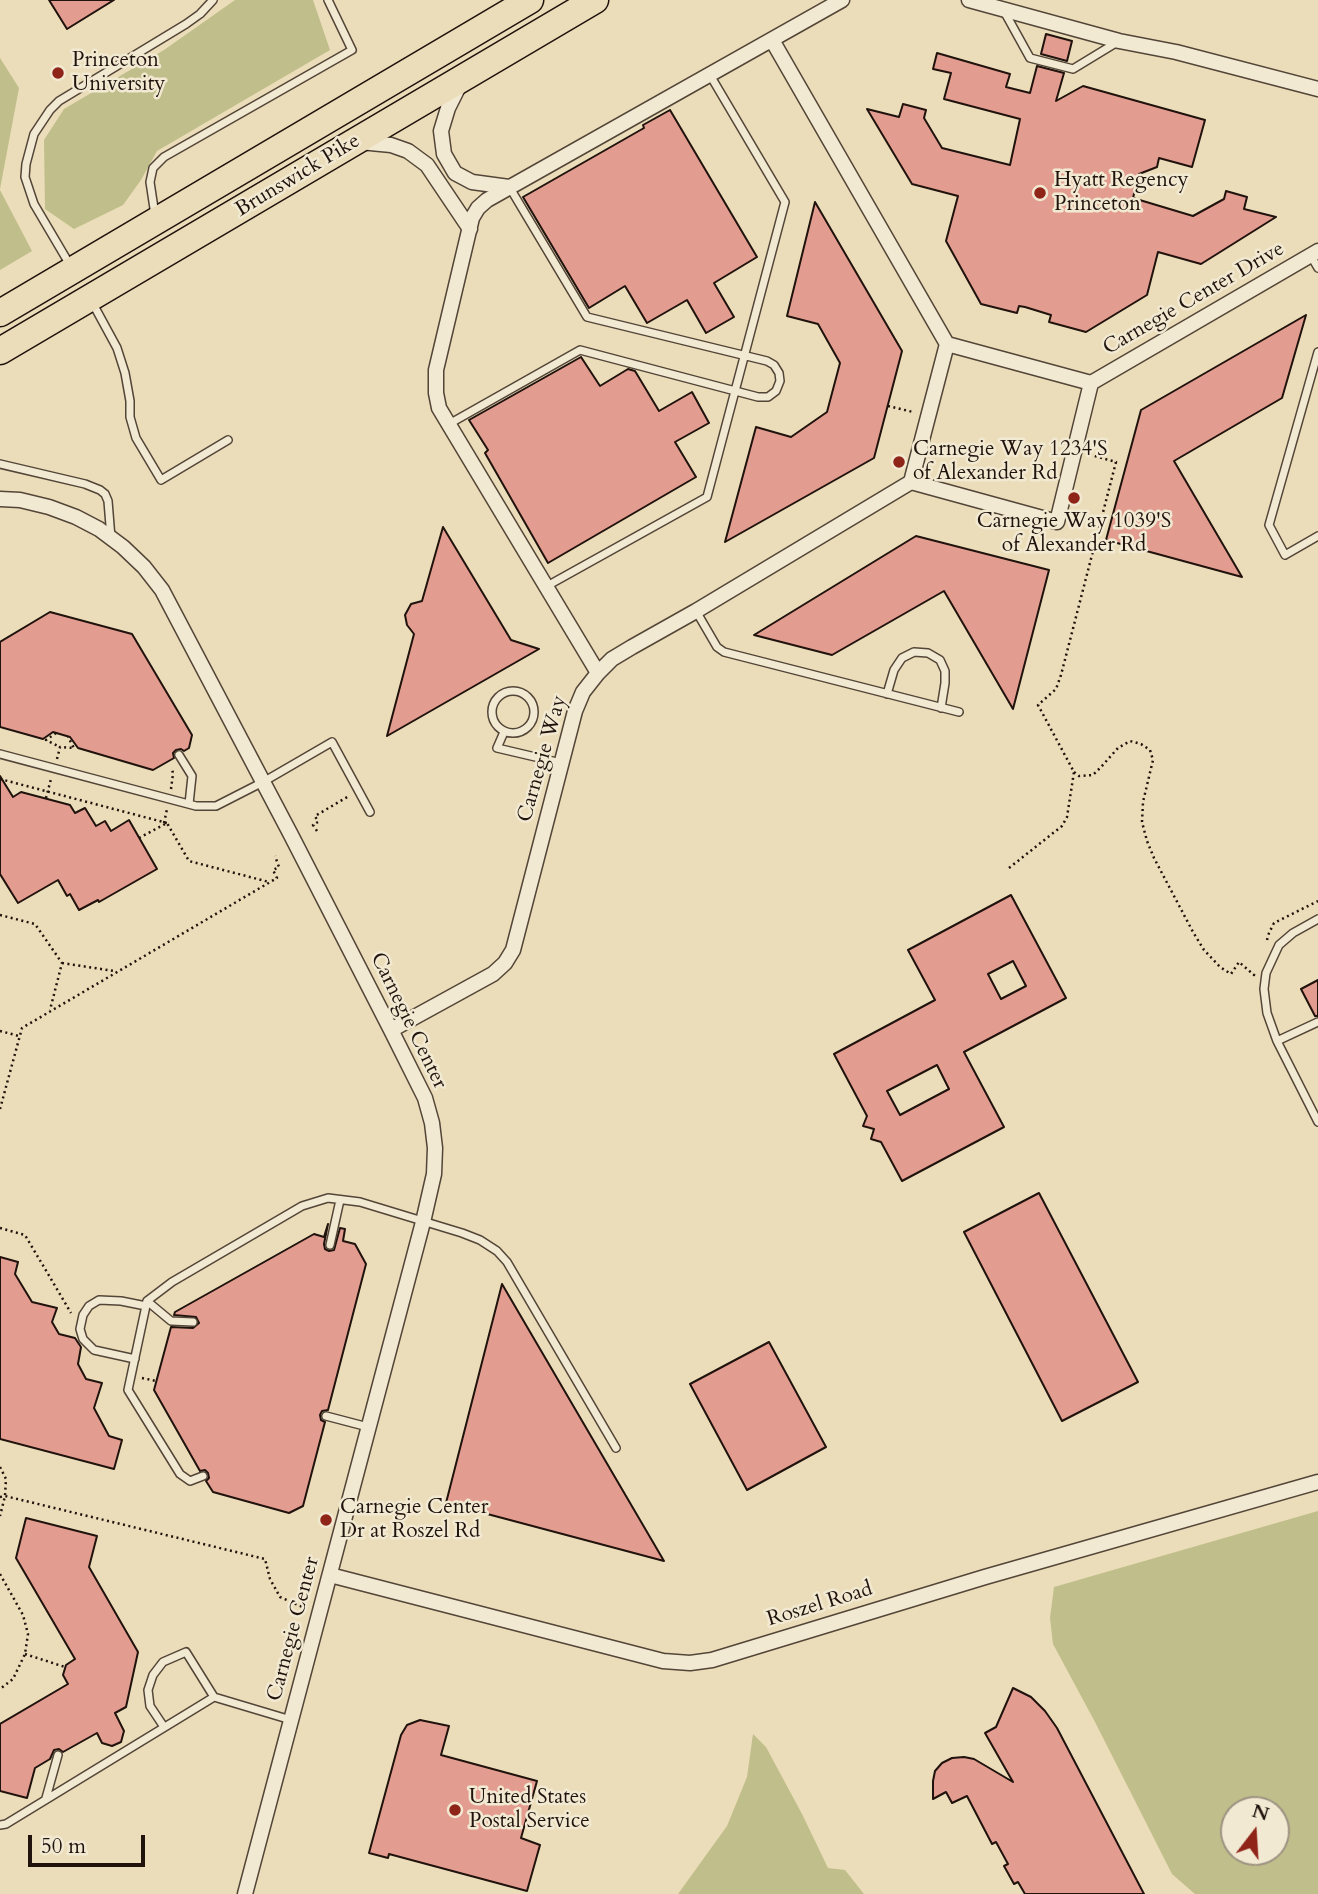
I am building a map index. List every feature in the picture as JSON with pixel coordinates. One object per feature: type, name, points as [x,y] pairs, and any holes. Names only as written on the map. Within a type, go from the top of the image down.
[{"type":"highway","name":"Brunswick Pike","points":[[0,313],[530,0]]},
{"type":"highway","name":"Brunswick Pike","points":[[0,351],[595,0]]},
{"type":"street","points":[[598,673],[439,408],[436,370],[470,229],[478,208],[509,187],[842,0]]},
{"type":"street","points":[[970,0],[1119,41],[1176,52],[1318,89]]},
{"type":"street","points":[[772,40],[947,344],[911,482]]},
{"type":"street","points":[[464,77],[448,108],[441,131],[444,154],[455,173],[472,182],[509,187]]},
{"type":"street","points":[[355,142],[391,145],[408,150],[427,165],[470,229]]},
{"type":"street","name":"Carnegie Center Drive","points":[[947,344],[1090,383],[1316,258]]},
{"type":"street","name":"Carnegie Center Drive","points":[[911,482],[1057,522],[1090,383]]},
{"type":"street","name":"Carnegie Way","points":[[391,1030],[493,974],[505,963],[513,950],[575,711],[583,692],[598,673],[612,659],[911,482]]},
{"type":"street","name":"Carnegie Center","points":[[0,499],[20,500],[49,507],[99,529],[144,567],[162,590],[391,1030],[425,1098],[432,1123],[434,1174],[423,1222],[245,1894]]},
{"type":"street","name":"Roszel Road","points":[[330,1575],[663,1661],[690,1663],[712,1660],[985,1577],[1318,1482]]},
{"type":"lane","points":[[73,271],[34,204],[25,177],[34,134],[59,101],[200,15],[214,0]]},
{"type":"lane","points":[[156,222],[150,182],[153,168],[164,157],[352,50],[328,0]]},
{"type":"lane","points":[[1003,9],[1030,58],[1073,69],[1119,41]]},
{"type":"lane","points":[[546,587],[708,497],[785,202],[710,75]]},
{"type":"lane","points":[[449,424],[580,350],[758,397],[768,397],[776,391],[780,381],[774,365],[767,361],[587,317],[509,187]]},
{"type":"lane","points":[[90,298],[117,348],[125,373],[130,417],[136,438],[161,480],[228,440]]},
{"type":"lane","points":[[1318,352],[1269,525],[1285,555],[1318,536]]},
{"type":"lane","points":[[0,464],[100,490],[108,501],[111,538]]},
{"type":"lane","points":[[696,611],[717,647],[724,652],[959,712]]},
{"type":"lane","points":[[887,694],[894,670],[902,658],[914,652],[928,653],[940,660],[945,671],[941,708]]},
{"type":"lane","points":[[506,692],[527,696],[534,708],[533,721],[523,731],[504,732],[492,715],[495,701],[506,692]]},
{"type":"lane","points":[[504,732],[497,748],[562,763]]},
{"type":"lane","points":[[0,754],[196,806],[216,806],[332,742],[370,812]]},
{"type":"lane","points":[[179,755],[192,776],[189,804]]},
{"type":"lane","points":[[1318,919],[1284,939],[1266,973],[1264,997],[1277,1041],[1318,1122]]},
{"type":"lane","points":[[1277,1041],[1318,1022]]},
{"type":"lane","points":[[203,1476],[190,1481],[180,1474],[128,1390],[147,1304],[172,1282],[302,1206],[328,1198],[360,1202],[462,1233],[497,1251],[507,1262],[616,1448]]},
{"type":"lane","points":[[330,1245],[340,1200]]},
{"type":"lane","points":[[135,1360],[94,1350],[83,1339],[80,1329],[83,1315],[89,1306],[100,1300],[147,1304],[171,1321],[193,1322]]},
{"type":"lane","points":[[326,1416],[369,1427]]},
{"type":"lane","points":[[164,1727],[150,1706],[148,1690],[153,1675],[163,1662],[186,1652],[214,1697],[291,1720]]},
{"type":"lane","points":[[0,1825],[6,1824],[214,1697]]},
{"type":"lane","points":[[46,1799],[58,1755]]},
{"type":"path","points":[[888,405],[919,414]]},
{"type":"path","points":[[1074,450],[1116,462],[1061,675],[1056,689],[1038,705],[1074,772],[1079,776],[1093,775],[1118,748],[1130,741],[1150,750],[1153,760],[1143,803],[1142,822],[1154,858],[1204,950],[1231,974],[1239,962],[1254,975],[1257,968]]},
{"type":"path","points":[[56,733],[46,740],[60,747]]},
{"type":"path","points":[[68,737],[74,748]]},
{"type":"path","points":[[171,760],[171,789]]},
{"type":"path","points":[[1009,868],[1062,826],[1074,772]]},
{"type":"path","points":[[0,779],[165,823]]},
{"type":"path","points":[[46,798],[48,792]]},
{"type":"path","points":[[317,831],[313,825],[318,822],[314,816],[349,796]]},
{"type":"path","points":[[167,807],[165,823],[189,862],[270,883]]},
{"type":"path","points":[[139,838],[165,823]]},
{"type":"path","points":[[0,1109],[22,1028],[270,883],[277,878],[273,870],[279,867],[275,856]]},
{"type":"path","points":[[1266,946],[1274,923],[1318,901]]},
{"type":"path","points":[[0,915],[35,924],[62,963],[117,971]]},
{"type":"path","points":[[50,1010],[62,963]]},
{"type":"path","points":[[0,1031],[19,1036]]},
{"type":"path","points":[[0,1228],[25,1235],[72,1315]]},
{"type":"path","points":[[142,1378],[156,1381]]},
{"type":"path","points":[[0,1467],[6,1479],[0,1516]]},
{"type":"path","points":[[0,1497],[5,1496],[265,1559],[270,1579],[280,1598],[320,1612]]},
{"type":"path","points":[[0,1574],[23,1615],[28,1634],[25,1654],[13,1678],[0,1689]]},
{"type":"path","points":[[25,1654],[65,1667]]},
{"type":"shaded area","points":[[235,0],[313,0],[330,50],[157,151],[123,205],[74,229],[45,209],[44,140],[64,109],[164,50]]},
{"type":"shaded area","points":[[0,58],[19,88],[0,189]]},
{"type":"shaded area","points":[[0,190],[32,251],[0,270]]},
{"type":"shaded area","points":[[1318,1511],[1318,1894],[1195,1894],[1172,1874],[1053,1644],[1050,1618],[1054,1587]]},
{"type":"shaded area","points":[[753,1734],[766,1747],[828,1868],[845,1870],[864,1894],[678,1894],[727,1826],[747,1777]]},
{"type":"building","points":[[49,0],[114,0],[67,29]]},
{"type":"building","points":[[1046,34],[1072,41],[1067,61],[1041,54]]},
{"type":"building","name":"Hyatt Regency Princeton","points":[[937,53],[1010,74],[1006,87],[1030,93],[1037,66],[1064,73],[1056,101],[1083,86],[1205,120],[1192,167],[1159,158],[1157,167],[1139,174],[1133,198],[1193,216],[1224,199],[1226,191],[1247,197],[1244,209],[1276,217],[1201,264],[1158,252],[1147,295],[1086,332],[1049,322],[1051,315],[1025,307],[1019,306],[1017,313],[981,304],[946,241],[958,196],[912,184],[867,109],[899,117],[903,104],[926,110],[924,118],[942,148],[1010,165],[1020,119],[944,99],[951,73],[933,69]]},
{"type":"building","points":[[670,110],[757,257],[714,283],[734,317],[706,333],[687,300],[647,323],[625,286],[589,308],[523,197],[644,128],[643,125]]},
{"type":"building","points":[[815,202],[902,351],[874,458],[725,542],[756,427],[791,437],[827,412],[840,363],[818,324],[787,316]]},
{"type":"building","points":[[1306,315],[1282,398],[1174,461],[1242,577],[1106,540],[1141,410]]},
{"type":"building","points":[[581,357],[600,386],[628,369],[635,371],[659,411],[692,392],[709,423],[675,442],[696,477],[548,563],[485,453],[488,450],[469,420]]},
{"type":"building","points":[[443,527],[511,640],[539,649],[387,736],[414,634],[407,625],[405,615],[411,604],[422,601]]},
{"type":"building","points":[[916,536],[1049,570],[1013,709],[944,591],[832,655],[754,635]]},
{"type":"building","points":[[50,612],[132,634],[192,735],[189,748],[184,751],[176,750],[173,753],[174,758],[153,770],[78,748],[70,737],[53,732],[43,739],[0,727],[0,642]]},
{"type":"building","points":[[0,776],[13,797],[21,792],[70,805],[75,813],[85,808],[96,826],[105,821],[111,831],[129,820],[157,869],[99,902],[98,900],[79,910],[58,880],[18,903],[0,874]]},
{"type":"building","points":[[1011,895],[1066,998],[964,1052],[1004,1127],[902,1181],[881,1142],[871,1139],[874,1129],[863,1126],[867,1116],[834,1054],[935,1000],[908,950]],"holes":[[[1013,961],[1026,986],[1001,999],[988,974]],[[937,1065],[949,1089],[900,1115],[887,1091]]]},
{"type":"building","points":[[1318,980],[1318,1016],[1315,1016],[1301,989]]},
{"type":"building","points":[[1039,1193],[1138,1382],[1062,1421],[964,1232]]},
{"type":"building","points":[[328,1224],[325,1249],[334,1250],[340,1228],[345,1229],[343,1241],[355,1244],[366,1264],[328,1410],[322,1411],[320,1415],[325,1422],[303,1506],[289,1513],[213,1492],[206,1481],[209,1478],[208,1473],[205,1470],[200,1471],[154,1390],[171,1327],[193,1328],[199,1323],[196,1317],[174,1315],[175,1312],[314,1234],[324,1237]]},
{"type":"building","points":[[0,1257],[18,1262],[15,1274],[32,1302],[57,1308],[52,1322],[59,1334],[75,1338],[81,1347],[78,1364],[86,1379],[102,1383],[94,1408],[109,1436],[122,1440],[114,1469],[0,1439]]},
{"type":"building","points":[[502,1284],[664,1561],[446,1503]]},
{"type":"building","points":[[769,1342],[826,1447],[747,1490],[690,1384]]},
{"type":"building","points":[[26,1518],[97,1536],[89,1567],[138,1652],[126,1707],[115,1713],[124,1731],[121,1742],[112,1746],[102,1743],[97,1733],[63,1752],[54,1750],[50,1759],[35,1768],[27,1798],[0,1791],[0,1724],[68,1684],[63,1675],[66,1665],[75,1659],[16,1558]]},
{"type":"building","points":[[1013,1688],[1031,1697],[1057,1728],[1144,1894],[1025,1894],[1018,1882],[1014,1884],[1004,1866],[1008,1864],[996,1842],[992,1844],[967,1796],[952,1803],[946,1792],[933,1799],[935,1771],[942,1763],[952,1758],[974,1759],[1013,1782],[985,1733],[996,1727]]},
{"type":"building","name":"United States Postal Service","points":[[420,1720],[449,1726],[441,1755],[537,1781],[521,1838],[540,1845],[527,1891],[389,1854],[388,1858],[369,1853],[401,1735],[407,1725]]},
{"type":"place","name":"Princeton University","points":[[58,73]]},
{"type":"place","name":"Hyatt Regency Princeton","points":[[1040,193]]},
{"type":"place","name":"Carnegie Way 1234'S of Alexander Rd","points":[[899,462]]},
{"type":"place","name":"Carnegie Way 1039'S of Alexander Rd","points":[[1074,498]]},
{"type":"place","name":"Carnegie Center Dr at Roszel Rd","points":[[326,1520]]},
{"type":"place","name":"United States Postal Service","points":[[455,1810]]}]
